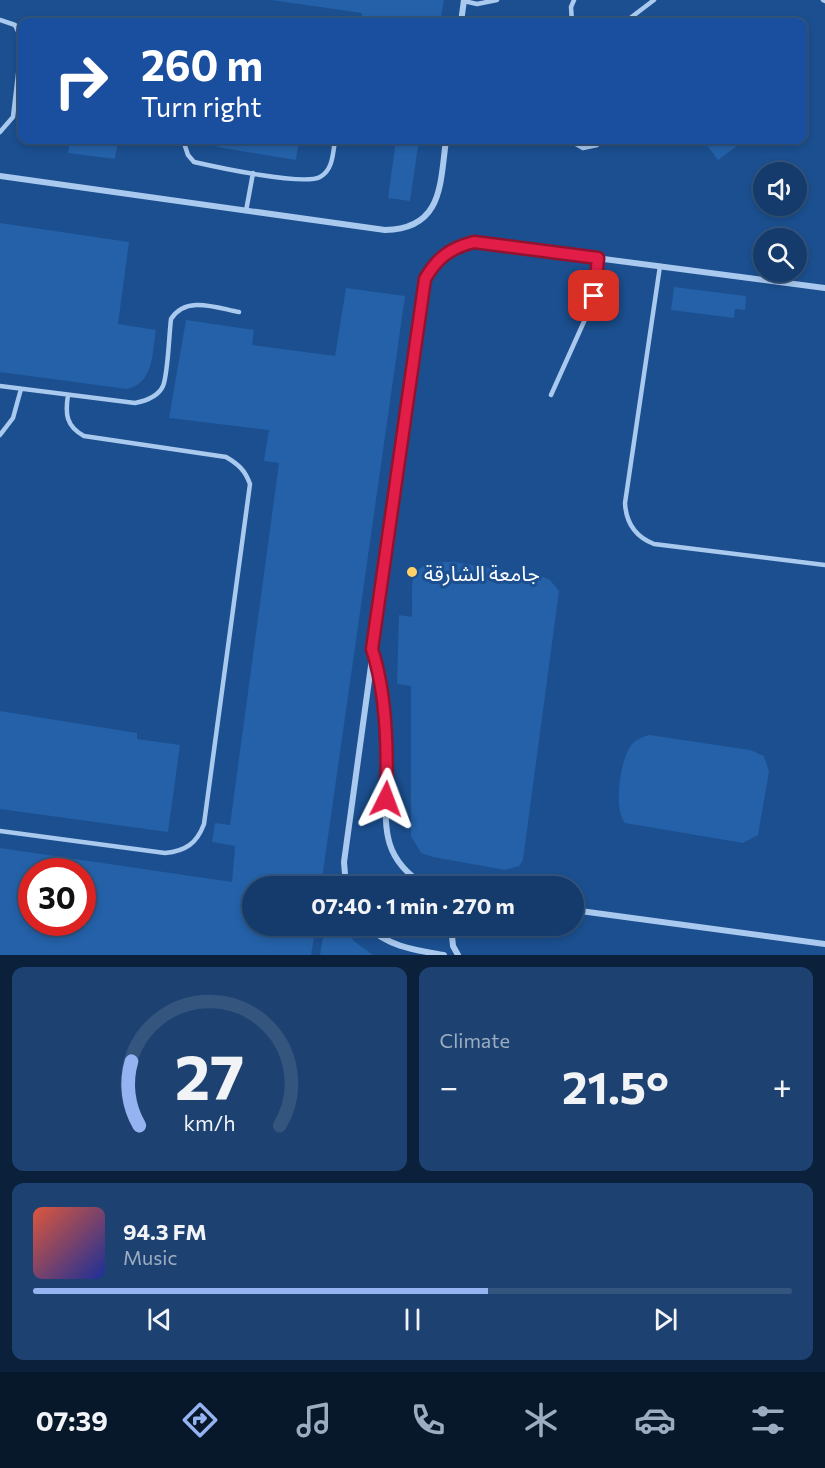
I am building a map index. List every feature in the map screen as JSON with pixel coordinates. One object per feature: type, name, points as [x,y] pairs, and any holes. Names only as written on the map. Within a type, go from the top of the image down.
[{"type":"street","points":[[462,18],[464,0]]},
{"type":"street","points":[[0,176],[385,230],[400,230],[415,225],[427,216],[435,203],[445,144]]},
{"type":"street","points":[[345,876],[344,862],[372,649],[422,295],[425,279],[433,265],[444,254],[458,246],[474,242],[825,288]]},
{"type":"street","points":[[372,649],[381,688],[387,769],[385,821],[388,840],[401,866],[414,876]]},
{"type":"street","points":[[584,911],[825,944]]},
{"type":"street","points":[[379,936],[404,948],[444,955]]},
{"type":"street","points":[[452,936],[453,946],[458,955]]},
{"type":"lane","points":[[464,0],[477,4],[497,0]]},
{"type":"lane","points":[[572,18],[571,7],[574,0]]},
{"type":"lane","points":[[630,18],[654,0]]},
{"type":"lane","points":[[0,20],[15,25],[18,31]]},
{"type":"lane","points":[[0,132],[13,117],[18,74]]},
{"type":"lane","points":[[184,144],[188,155],[194,162],[299,180],[320,177],[332,161],[334,144]]},
{"type":"lane","points":[[576,144],[583,148],[598,144]]},
{"type":"lane","points":[[246,211],[253,173]]},
{"type":"lane","points":[[551,395],[591,306],[598,258]]},
{"type":"lane","points":[[660,266],[626,503],[626,512],[631,526],[640,537],[654,544],[825,565]]},
{"type":"lane","points":[[0,386],[135,403],[150,399],[163,386],[171,319],[175,313],[194,304],[239,312]]},
{"type":"lane","points":[[0,435],[14,418],[21,389]]},
{"type":"lane","points":[[0,831],[165,853],[178,852],[190,846],[199,836],[204,824],[250,484],[238,464],[226,457],[84,436],[74,430],[68,422],[66,411],[68,395]]},
{"type":"shaded area","points":[[271,0],[444,0],[441,18],[361,18],[362,13]]},
{"type":"shaded area","points":[[69,144],[117,144],[115,159],[68,153]]},
{"type":"shaded area","points":[[217,144],[298,144],[296,160],[217,147]]},
{"type":"shaded area","points":[[395,144],[418,144],[410,201],[388,198]]},
{"type":"shaded area","points":[[706,144],[740,144],[718,160]]},
{"type":"shaded area","points":[[0,223],[129,242],[118,324],[156,330],[150,366],[147,374],[136,386],[127,389],[0,372]]},
{"type":"shaded area","points":[[674,287],[746,296],[745,310],[735,309],[734,318],[671,310]]},
{"type":"shaded area","points":[[346,288],[405,296],[322,876],[242,876],[242,936],[314,936],[311,955],[0,955],[0,848],[68,858],[18,858],[18,936],[96,936],[96,862],[232,882],[235,846],[212,842],[215,823],[230,825],[279,463],[264,461],[269,430],[169,418],[186,320],[254,330],[252,345],[335,356]]},
{"type":"shaded area","points":[[454,562],[541,576],[550,580],[559,591],[523,860],[519,866],[505,870],[421,853],[411,836],[411,686],[397,684],[399,615],[412,617],[413,582],[419,569],[427,565]]},
{"type":"shaded area","points":[[0,711],[137,733],[137,739],[180,745],[168,832],[0,809]]},
{"type":"shaded area","points":[[649,735],[750,750],[764,756],[769,772],[758,835],[743,843],[625,823],[619,807],[621,771],[624,760],[632,744]]},
{"type":"shaded area","points":[[323,936],[350,936],[373,955],[320,955]]},
{"type":"place","name":"جامعة الشارقة","points":[[412,572]]},
{"type":"route","points":[[386,799],[387,769],[381,688],[372,649],[425,279],[433,265],[444,254],[458,246],[474,242],[598,258],[594,296]]}]
